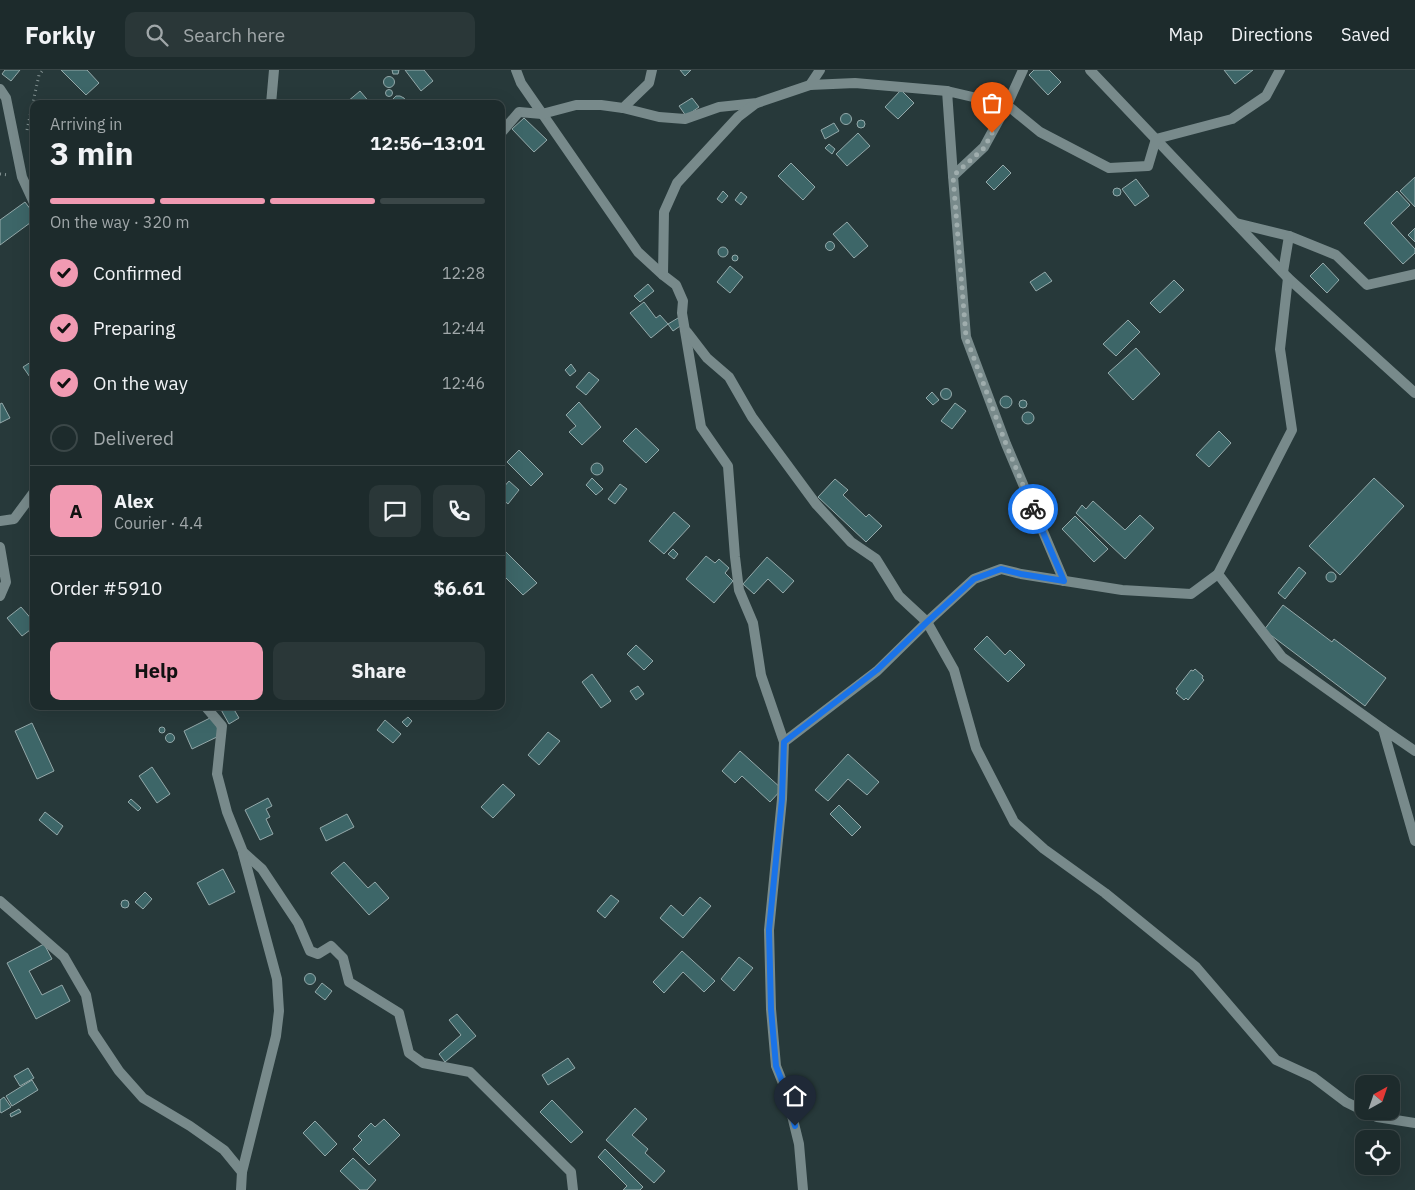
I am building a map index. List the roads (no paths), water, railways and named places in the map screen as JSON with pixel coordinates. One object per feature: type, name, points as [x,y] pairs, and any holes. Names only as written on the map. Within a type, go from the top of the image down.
[{"type":"street","points":[[271,100],[274,70]]},
{"type":"street","points":[[516,70],[521,83],[638,252],[676,286],[682,301],[682,312],[700,427],[728,466],[739,590],[753,623],[761,675],[784,742],[782,799],[769,930],[771,1009],[776,1066],[786,1091],[799,1144],[803,1190]]},
{"type":"street","points":[[622,108],[649,83],[652,70]]},
{"type":"street","points":[[810,85],[820,70]]},
{"type":"street","points":[[953,176],[984,148],[1023,70]]},
{"type":"street","points":[[1090,70],[1286,275],[1415,392]]},
{"type":"street","points":[[1156,139],[1232,119],[1266,96],[1280,70]]},
{"type":"street","points":[[505,128],[519,112],[542,114],[576,105],[601,105],[659,117],[685,119],[719,108],[757,103],[810,85],[855,83],[947,91],[1007,105],[1040,132],[1109,168],[1148,166],[1156,139]]},
{"type":"street","points":[[0,89],[6,98],[22,177],[30,194]]},
{"type":"street","points":[[947,91],[966,337],[1006,444],[1064,581]]},
{"type":"street","points":[[663,275],[664,212],[677,183],[738,117],[757,103]]},
{"type":"street","points":[[22,177],[30,179]]},
{"type":"street","points":[[1235,222],[1289,236],[1336,255],[1367,285],[1415,274]]},
{"type":"street","points":[[784,742],[877,670],[974,579],[1001,569],[1021,574],[1122,590],[1190,594],[1218,574],[1292,430],[1280,349],[1289,236]]},
{"type":"street","points":[[686,331],[707,358],[729,377],[752,417],[816,504],[851,542],[876,559],[899,596],[927,622],[954,670],[976,748],[1014,822],[1044,849],[1105,893],[1196,967],[1276,1060],[1313,1077],[1355,1106]]},
{"type":"street","points":[[0,521],[14,519],[30,497]]},
{"type":"street","points":[[0,547],[6,582],[0,596]]},
{"type":"street","points":[[1218,574],[1282,657],[1415,751]]},
{"type":"street","points":[[209,710],[222,726],[217,774],[242,852],[277,979],[279,1011],[276,1036],[242,1172],[241,1190]]},
{"type":"street","points":[[1383,729],[1415,841]]},
{"type":"street","points":[[242,852],[262,869],[298,923],[310,951],[318,954],[331,946],[343,958],[349,982],[399,1012],[409,1053],[424,1063],[470,1072],[570,1172],[573,1190]]},
{"type":"street","points":[[0,901],[64,957],[86,995],[93,1032],[119,1071],[143,1098],[190,1126],[224,1150],[242,1172]]},
{"type":"street","points":[[1396,1120],[1415,1123]]}]
